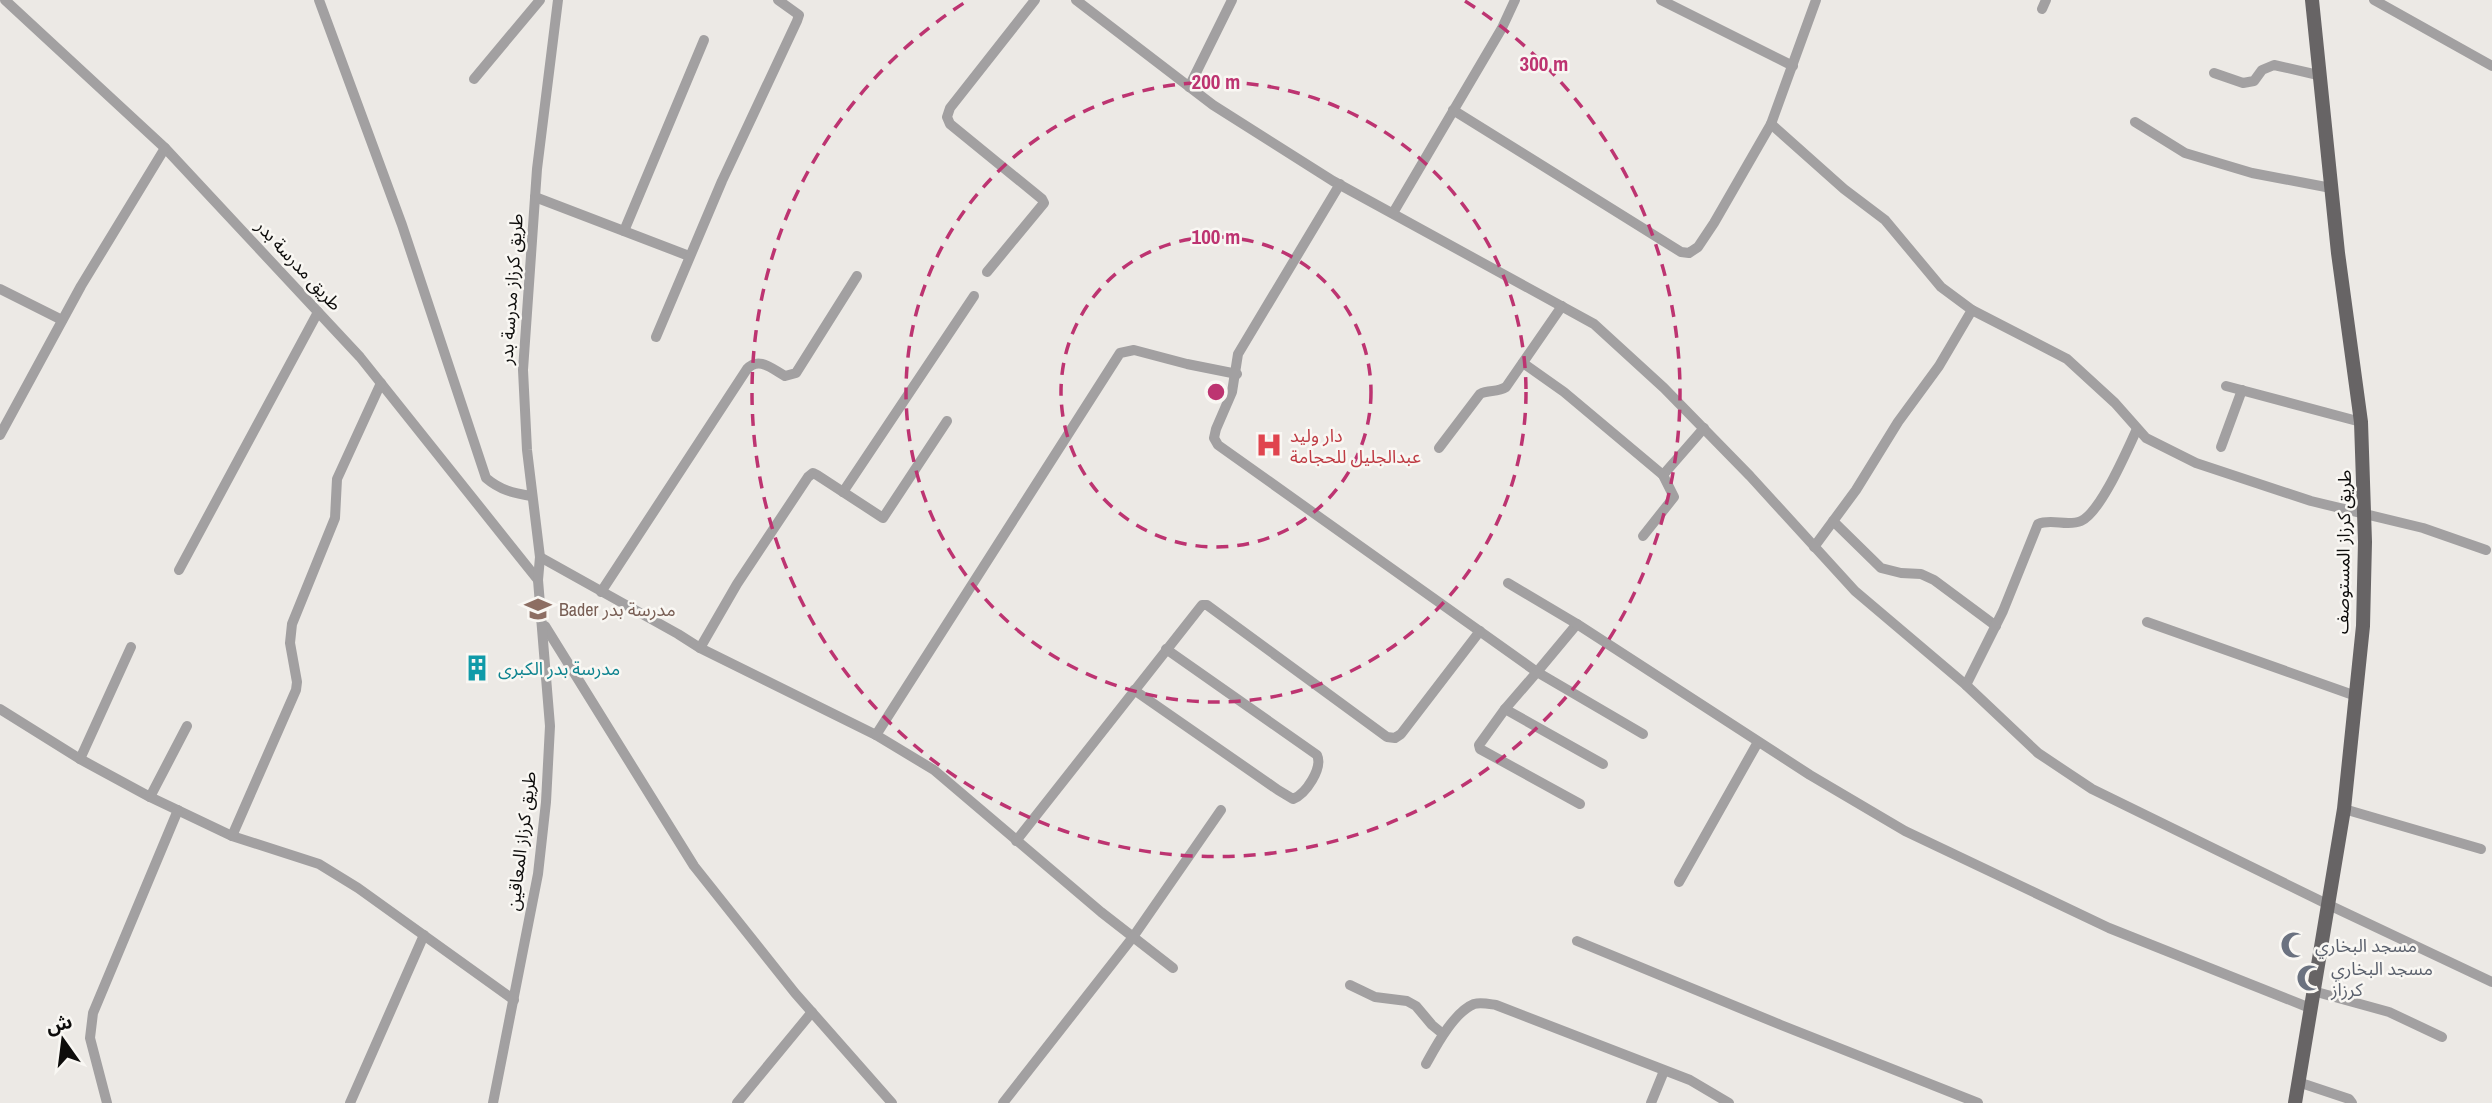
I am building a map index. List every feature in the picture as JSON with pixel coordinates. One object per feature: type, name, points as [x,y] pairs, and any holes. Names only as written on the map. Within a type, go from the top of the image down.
[{"type":"main road","name":"طريق كرزاز المستوصف","points":[[2295,1103],[2344,809],[2363,626],[2365,516],[2361,422],[2331,188],[2312,0]]},
{"type":"street","name":"طريق مدرسة بدر","points":[[5,0],[165,148],[318,312],[381,383],[538,580]]},
{"type":"street","points":[[319,0],[402,225],[486,478],[512,493],[531,496]]},
{"type":"street","points":[[474,79],[540,0]]},
{"type":"street","name":"طريق كرزاز مدرسة بدر","points":[[538,580],[540,557],[531,496],[523,370],[535,197],[558,0]]},
{"type":"street","points":[[656,337],[689,256],[799,15],[778,0]]},
{"type":"street","points":[[987,272],[1044,203],[950,124],[947,117],[950,108],[1035,0]]},
{"type":"street","points":[[1076,0],[1090,4],[1213,105],[1340,184],[1594,324],[1704,428],[1855,591],[1966,685],[2038,753],[2092,789],[2492,982]]},
{"type":"street","points":[[1189,87],[1232,0]]},
{"type":"street","points":[[1393,213],[1502,28],[1515,0]]},
{"type":"street","points":[[1661,0],[1794,66]]},
{"type":"street","points":[[1452,110],[1681,252],[1689,253],[1698,247],[1709,231],[1771,124],[1816,0]]},
{"type":"street","points":[[2374,0],[2492,66]]},
{"type":"street","points":[[624,231],[704,40]]},
{"type":"street","points":[[2214,73],[2243,83],[2254,81],[2262,70],[2274,65],[2318,75]]},
{"type":"street","points":[[2135,122],[2185,153],[2252,173],[2331,188]]},
{"type":"street","points":[[1771,124],[1844,189],[1885,220],[1931,276],[1972,310],[2067,359],[2115,403],[2146,438],[2196,463],[2311,501],[2423,528],[2486,550]]},
{"type":"street","points":[[0,435],[62,320],[165,148]]},
{"type":"street","points":[[1340,184],[1238,354],[1237,374],[1232,392],[1214,438],[1218,445],[1537,672],[1643,734]]},
{"type":"street","points":[[535,197],[689,256]]},
{"type":"street","points":[[601,592],[747,369],[752,363],[759,362],[785,376],[796,373],[857,276]]},
{"type":"street","points":[[0,289],[62,320]]},
{"type":"street","points":[[843,492],[974,296]]},
{"type":"street","points":[[1439,448],[1477,397],[1487,390],[1498,392],[1506,387],[1562,306]]},
{"type":"street","points":[[1814,547],[1856,490],[1898,422],[1939,366],[1972,310]]},
{"type":"street","points":[[179,570],[318,312]]},
{"type":"street","points":[[876,735],[1120,353],[1134,350],[1237,374]]},
{"type":"street","points":[[1523,363],[1564,392],[1663,475],[1674,497],[1643,536]]},
{"type":"street","points":[[232,836],[296,690],[298,682],[290,643],[292,624],[335,518],[337,479],[381,383]]},
{"type":"street","points":[[2226,386],[2361,422]]},
{"type":"street","points":[[2221,447],[2242,390]]},
{"type":"street","points":[[700,648],[737,584],[808,477],[813,473],[817,475],[883,518],[947,421]]},
{"type":"street","points":[[1663,475],[1704,428]]},
{"type":"street","points":[[1966,685],[1996,626],[2038,524],[2045,521],[2067,524],[2081,521],[2093,511],[2137,429]]},
{"type":"street","points":[[1833,521],[1881,568],[1921,574],[1934,580],[1996,626]]},
{"type":"street","points":[[540,557],[700,648],[876,735],[933,770],[1173,968]]},
{"type":"street","name":"طريق كرزاز المعاقين","points":[[493,1103],[538,874],[546,802],[550,726],[538,580]]},
{"type":"street","points":[[1508,583],[1577,624],[1758,742],[1894,824],[2109,928],[2309,1008]]},
{"type":"street","points":[[1016,841],[1198,607],[1207,605],[1387,737],[1395,738],[1401,734],[1480,631]]},
{"type":"street","points":[[2147,622],[2356,696]]},
{"type":"street","points":[[543,624],[694,866],[740,926],[892,1103]]},
{"type":"street","points":[[1577,624],[1505,709],[1479,745],[1480,749],[1580,804]]},
{"type":"street","points":[[80,760],[131,647]]},
{"type":"street","points":[[1134,690],[1278,790],[1293,799],[1302,794],[1319,766],[1317,755],[1166,649]]},
{"type":"street","points":[[0,709],[80,760],[150,797],[232,836],[319,864],[358,888],[514,1000]]},
{"type":"street","points":[[1505,709],[1603,764]]},
{"type":"street","points":[[150,797],[187,726]]},
{"type":"street","points":[[1679,882],[1758,742]]},
{"type":"street","points":[[2344,809],[2481,849]]},
{"type":"street","points":[[107,1103],[90,1038],[93,1013],[178,810]]},
{"type":"street","points":[[1003,1103],[1133,937],[1221,810]]},
{"type":"street","points":[[350,1103],[424,935]]},
{"type":"street","points":[[1577,941],[1978,1103]]},
{"type":"street","points":[[1350,985],[1375,997],[1407,1001],[1416,1006],[1443,1034]]},
{"type":"street","points":[[2313,991],[2389,1012],[2442,1037]]},
{"type":"street","points":[[1426,1064],[1443,1034],[1466,1009],[1476,1003],[1496,1004],[1690,1080],[1729,1103]]},
{"type":"street","points":[[737,1103],[812,1012]]},
{"type":"street","points":[[1651,1103],[1664,1071]]},
{"type":"street","points":[[2298,1082],[2349,1099],[2352,1103]]},
{"type":"place","name":"دار وليد عبدالجليل للحجامة","points":[[1269,445]]},
{"type":"place","name":"Bader مدرسة بدر","points":[[538,609]]},
{"type":"place","name":"مدرسة بدر الكبرى","points":[[477,668]]},
{"type":"place","name":"مسجد البخاري","points":[[2294,945]]},
{"type":"place","name":"مسجد البخاري كرزاز","points":[[2310,978]]}]
